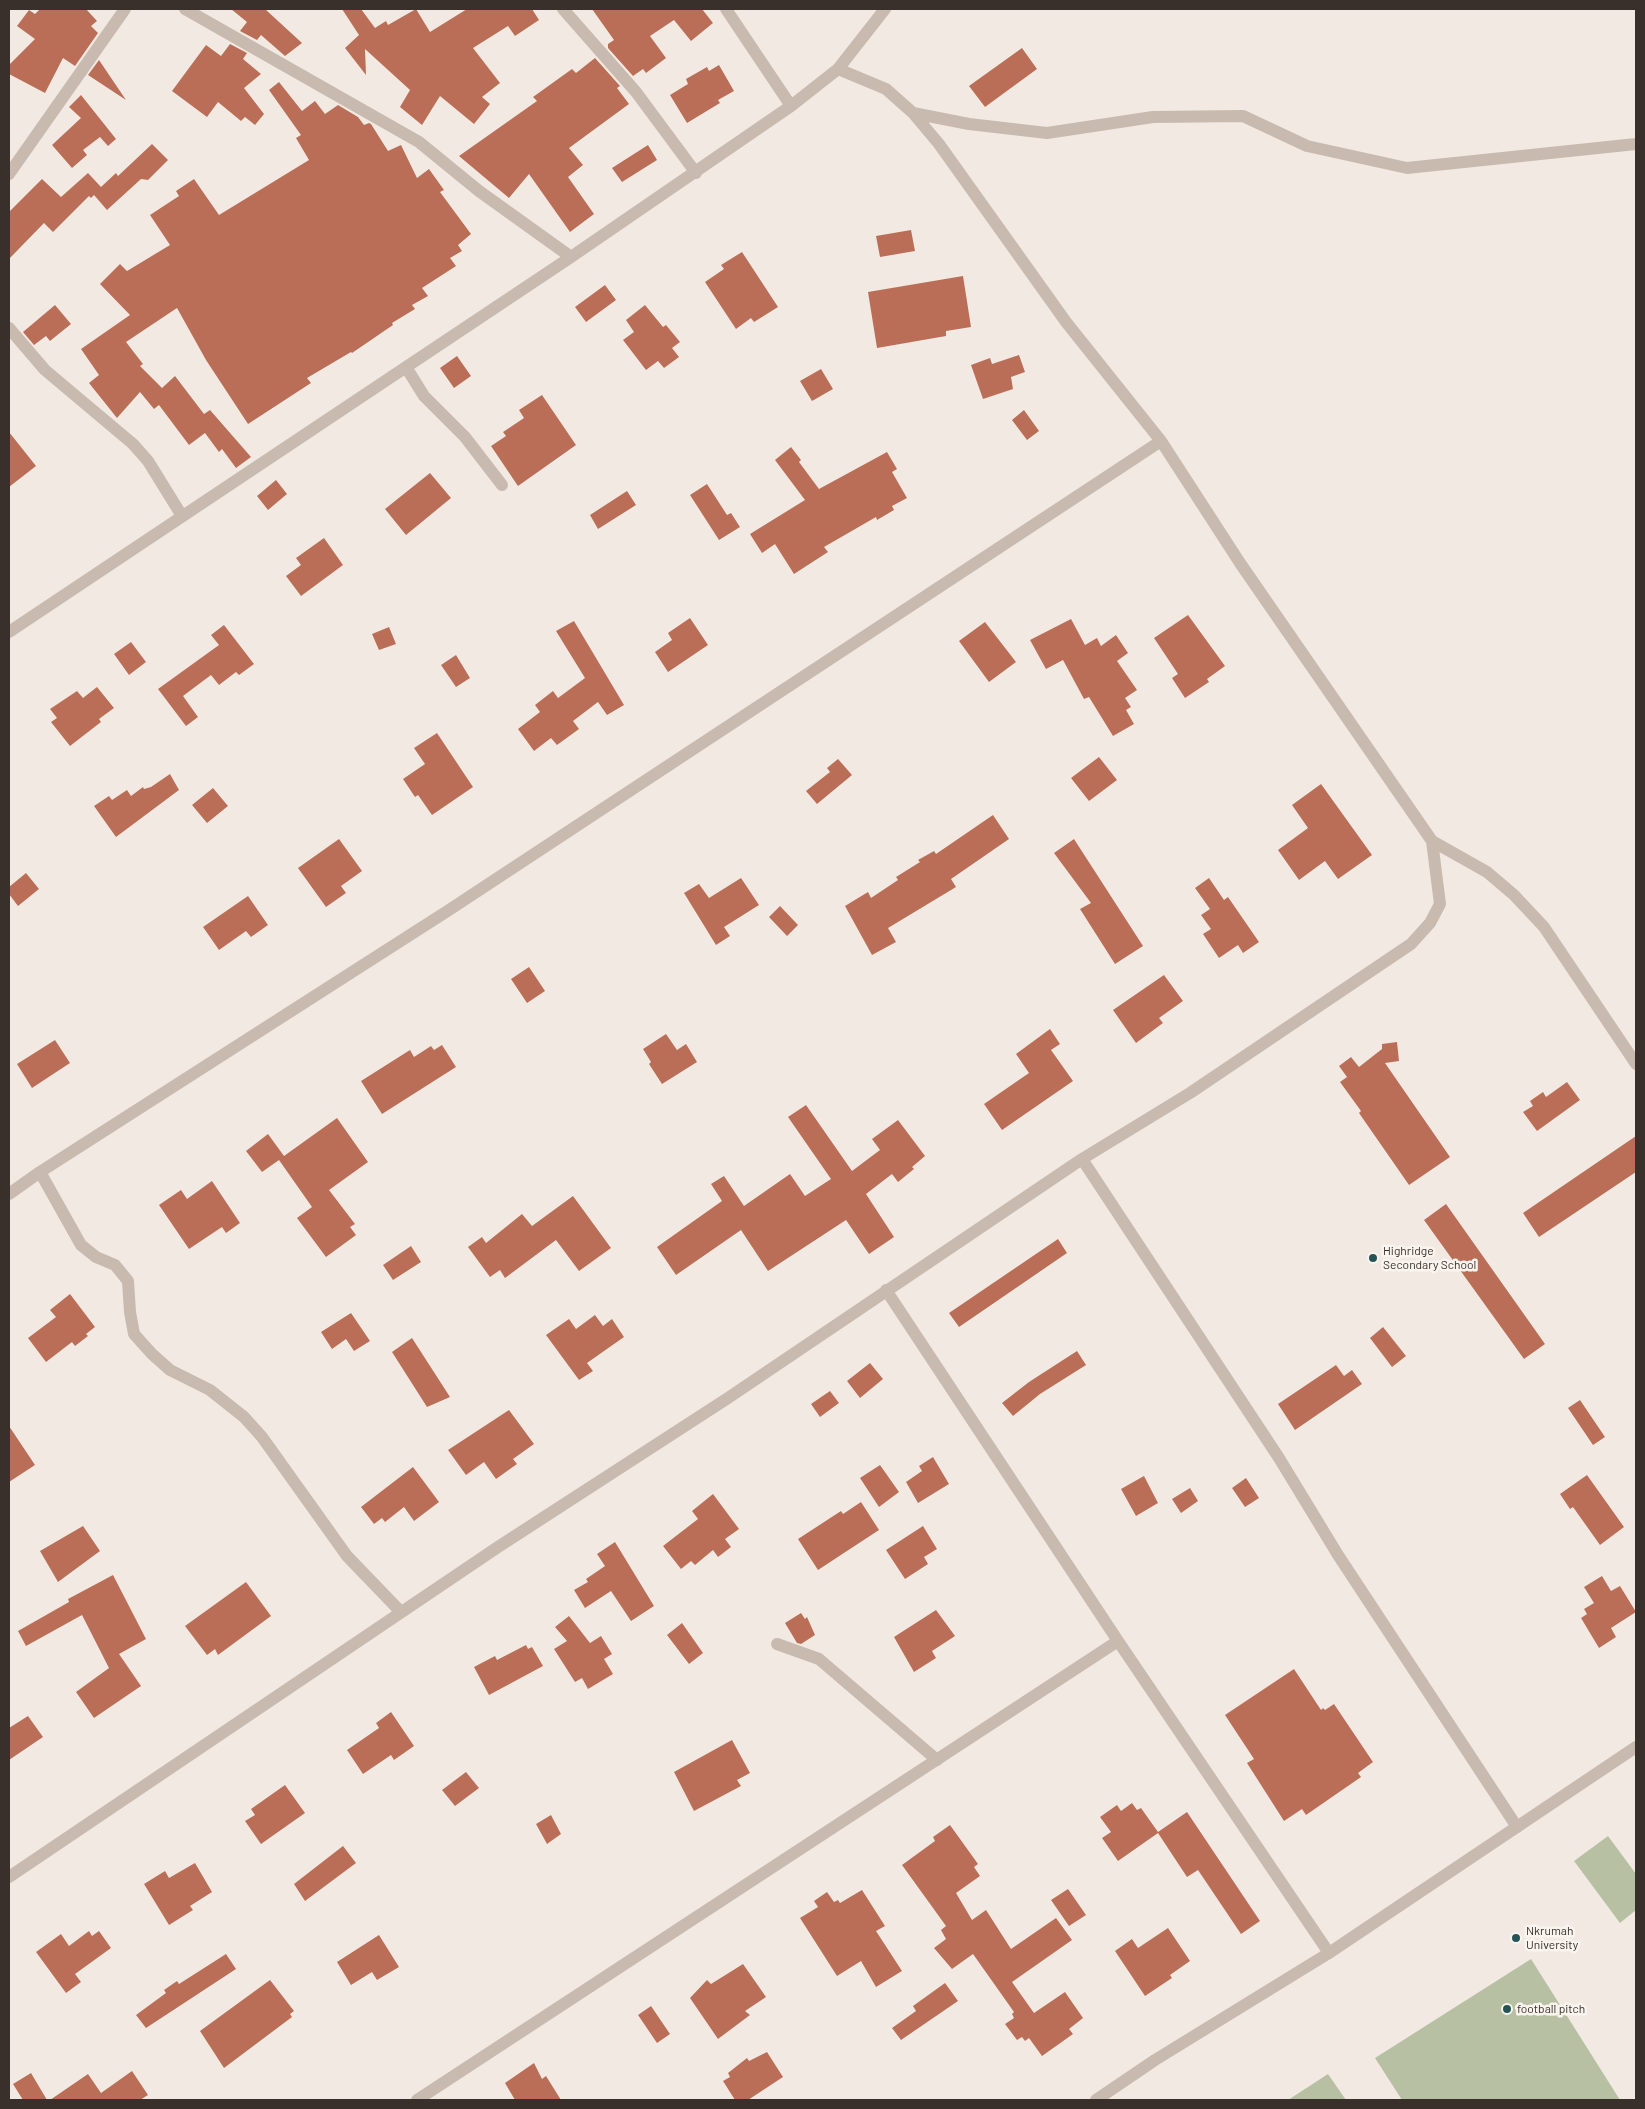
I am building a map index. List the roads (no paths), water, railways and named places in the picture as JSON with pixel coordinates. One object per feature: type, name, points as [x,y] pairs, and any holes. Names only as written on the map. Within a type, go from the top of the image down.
[{"type":"street","points":[[9,174],[125,9]]},
{"type":"street","points":[[185,9],[419,142],[479,191],[572,257]]},
{"type":"street","points":[[564,9],[636,92],[696,173]]},
{"type":"street","points":[[726,9],[791,106]]},
{"type":"street","points":[[9,632],[572,257],[791,106],[838,68],[884,9]]},
{"type":"street","points":[[838,68],[886,89],[913,113],[939,144],[1066,322],[1161,441],[1240,563],[1432,841],[1487,872],[1514,896],[1544,928],[1636,1064]]},
{"type":"street","points":[[913,113],[969,124],[1047,133],[1153,117],[1243,116],[1307,146],[1407,168],[1636,144]]},
{"type":"street","points":[[9,328],[45,370],[133,444],[148,461],[182,516]]},
{"type":"street","points":[[406,367],[424,396],[465,437],[502,485]]},
{"type":"street","points":[[9,1194],[40,1172],[457,905],[1161,441]]},
{"type":"street","points":[[9,1877],[400,1611],[728,1398],[1082,1159],[1190,1093],[1411,944],[1430,922],[1440,904],[1432,841]]},
{"type":"street","points":[[1082,1159],[1279,1458],[1338,1555],[1517,1827]]},
{"type":"street","points":[[40,1172],[81,1245],[96,1257],[115,1265],[128,1281],[134,1334],[170,1370],[210,1390],[244,1417],[262,1437],[347,1556],[400,1611]]},
{"type":"street","points":[[886,1290],[1118,1641],[1329,1953]]},
{"type":"street","points":[[417,2100],[1118,1641]]},
{"type":"street","points":[[777,1644],[819,1659],[937,1760]]},
{"type":"street","points":[[1096,2100],[1163,2055],[1329,1953],[1636,1747]]},
{"type":"place","name":"Highridge Secondary School","points":[[1373,1258]]},
{"type":"place","name":"Nkrumah University","points":[[1516,1938]]},
{"type":"place","name":"football pitch","points":[[1507,2009]]}]
